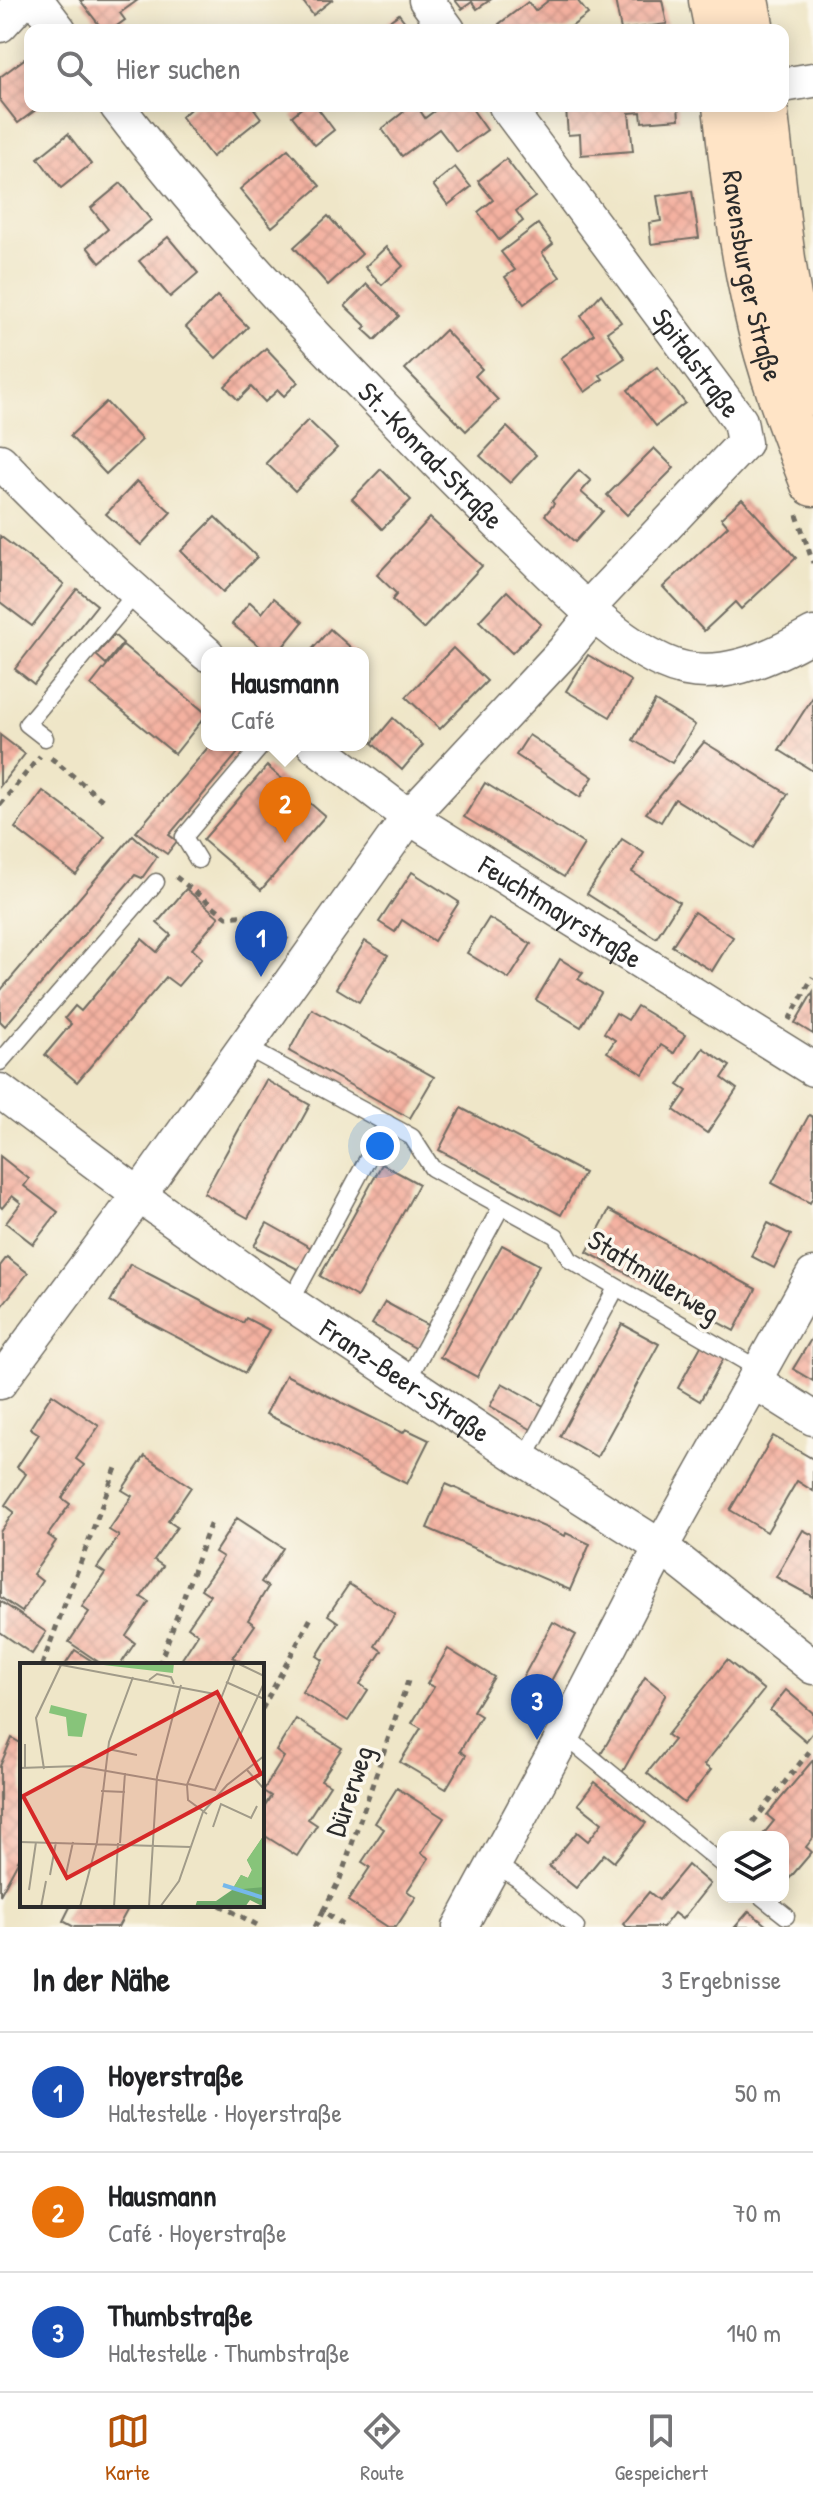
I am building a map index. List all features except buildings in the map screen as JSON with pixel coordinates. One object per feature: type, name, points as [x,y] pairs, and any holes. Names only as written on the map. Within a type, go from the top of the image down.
[{"type":"main road","points":[[711,0],[716,24]]},
{"type":"main road","points":[[746,0],[751,24]]},
{"type":"main road","name":"Ravensburger Straße","points":[[726,112],[737,214],[756,312],[783,407],[813,484]]},
{"type":"main road","name":"Ravensburger Straße","points":[[766,112],[787,290],[800,356],[813,394]]},
{"type":"street","points":[[0,25],[23,0]]},
{"type":"street","points":[[36,0],[54,24]]},
{"type":"street","points":[[426,0],[444,24]]},
{"type":"street","points":[[789,84],[813,80]]},
{"type":"street","name":"St.-Konrad-Straße","points":[[122,112],[231,245],[309,330],[470,497],[591,611],[628,641],[666,663],[707,672],[743,667],[813,634]]},
{"type":"street","name":"Spitalstraße","points":[[0,1382],[139,1195],[409,817],[564,651],[591,611],[742,432],[510,112]]},
{"type":"street","points":[[0,461],[136,593],[201,649]]},
{"type":"street","name":"Feuchtmayrstraße","points":[[322,751],[409,817],[813,1069]]},
{"type":"street","name":"Franz-Beer-Straße","points":[[0,1091],[290,1303],[524,1460],[661,1547],[813,1667]]},
{"type":"street","points":[[460,1927],[661,1547],[813,1275]]},
{"type":"street","points":[[757,1376],[813,1418]]},
{"type":"lane","points":[[45,738],[27,724],[136,593]]},
{"type":"lane","points":[[198,860],[184,837],[257,751]]},
{"type":"lane","points":[[0,1062],[156,882]]},
{"type":"lane","name":"Stattmillerweg","points":[[244,1046],[412,1137],[432,1168],[556,1236],[570,1260],[757,1376]]},
{"type":"lane","points":[[290,1303],[387,1123]]},
{"type":"lane","points":[[407,1381],[501,1207]]},
{"type":"lane","points":[[524,1460],[616,1288]]},
{"type":"lane","points":[[564,1735],[717,1860]]},
{"type":"lane","points":[[495,1864],[576,1927]]},
{"type":"lane","points":[[770,1903],[786,1916]]},
{"type":"path","points":[[813,527],[803,533],[813,563]]},
{"type":"path","points":[[0,805],[44,752],[106,803]]},
{"type":"path","points":[[156,882],[177,876],[227,917],[249,915],[310,955]]},
{"type":"path","points":[[774,1045],[813,977]]},
{"type":"path","points":[[43,1663],[116,1468]]},
{"type":"path","points":[[160,1663],[211,1522]]},
{"type":"path","points":[[264,1705],[312,1616]]},
{"type":"path","name":"Dürerweg","points":[[315,1927],[340,1879],[408,1681]]},
{"type":"path","points":[[753,1822],[813,1747]]},
{"type":"path","points":[[224,1907],[261,1927]]},
{"type":"path","points":[[323,1911],[346,1927]]},
{"type":"place","name":"Hausmann","points":[[285,843]]},
{"type":"place","name":"Hoyerstraße","points":[[261,977]]},
{"type":"place","name":"Thumbstraße","points":[[537,1740]]}]
